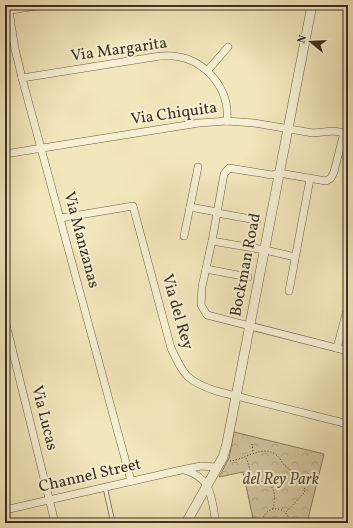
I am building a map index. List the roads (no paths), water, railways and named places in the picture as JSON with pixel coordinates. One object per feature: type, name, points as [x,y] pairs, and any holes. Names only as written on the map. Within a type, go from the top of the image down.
[{"type":"street","points":[[7,8],[36,5]]},
{"type":"street","name":"Bockman Road","points":[[186,523],[223,457],[265,250],[312,5]]},
{"type":"street","name":"Via Manzanas","points":[[7,8],[22,78],[131,481]]},
{"type":"street","points":[[208,70],[228,47]]},
{"type":"street","name":"Via Margarita","points":[[22,78],[154,57],[173,56],[194,61],[208,70],[217,80],[224,96],[228,114],[227,121]]},
{"type":"street","name":"Via Chiquita","points":[[5,154],[199,123],[227,121],[254,123],[312,133],[333,131],[346,133]]},
{"type":"street","points":[[346,133],[331,178],[326,181],[280,173],[272,175],[230,168],[224,174],[202,287],[201,304],[207,316],[348,351]]},
{"type":"street","points":[[184,236],[198,167]]},
{"type":"street","points":[[289,291],[310,179]]},
{"type":"street","name":"Via del Rey","points":[[61,218],[133,206],[171,348],[180,368],[187,376],[198,384],[216,391],[348,424]]},
{"type":"street","points":[[190,207],[257,220]]},
{"type":"street","points":[[212,241],[295,257]]},
{"type":"street","points":[[206,269],[248,276]]},
{"type":"street","points":[[337,348],[348,306]]},
{"type":"street","name":"Via Lucas","points":[[5,320],[55,523]]},
{"type":"street","name":"Channel Street","points":[[5,510],[181,470],[201,466],[217,467]]},
{"type":"street","points":[[181,470],[197,475],[207,484],[216,523]]},
{"type":"lane","points":[[105,487],[113,523]]},
{"type":"park label","name":"del Rey Park","points":[[281,480]]}]
